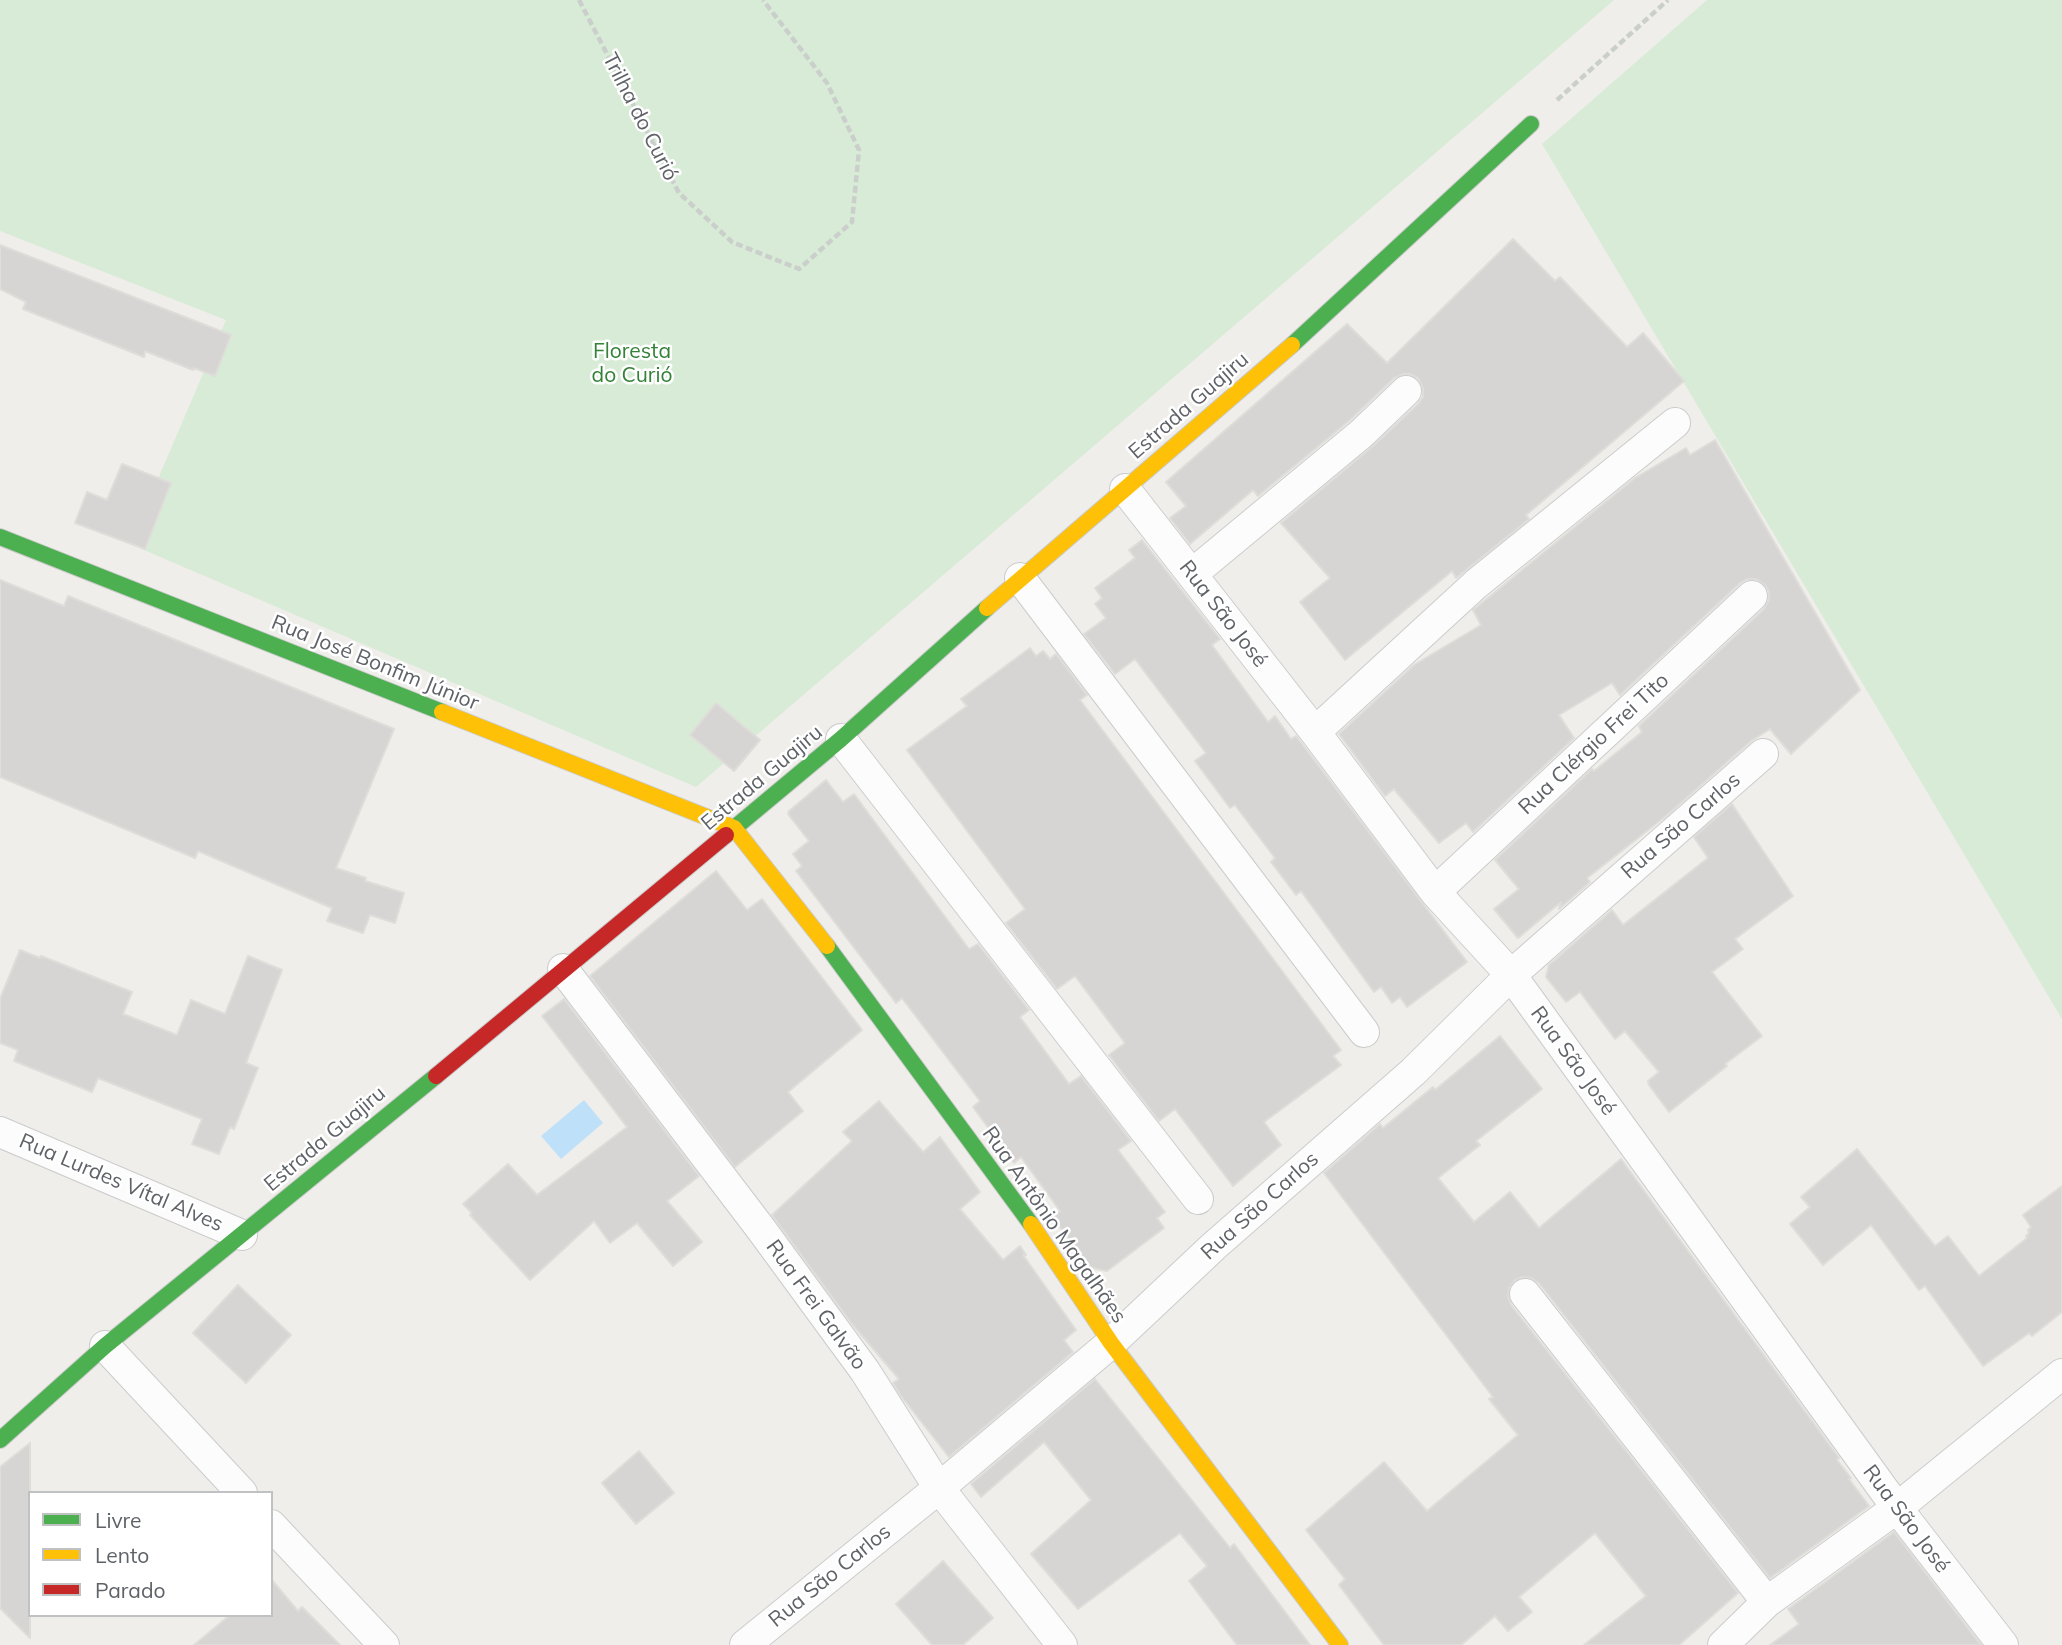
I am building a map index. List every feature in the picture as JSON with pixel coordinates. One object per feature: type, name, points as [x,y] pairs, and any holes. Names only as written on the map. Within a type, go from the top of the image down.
[{"type":"street","name":"Estrada Guajiru","points":[[0,1440],[105,1346],[339,1157],[841,738],[1020,578],[1292,345],[1531,124]]},
{"type":"street","points":[[1192,574],[1361,434],[1406,391]]},
{"type":"street","points":[[1315,732],[1476,584],[1675,424]]},
{"type":"street","name":"Rua São José","points":[[1125,489],[1315,732],[1435,892],[1511,975],[1897,1508],[2003,1645]]},
{"type":"street","name":"Rua José Bonfim Júnior","points":[[0,537],[734,828]]},
{"type":"street","points":[[1020,578],[1364,1032]]},
{"type":"street","name":"Rua Clérgio Frei Tito","points":[[1435,892],[1752,596]]},
{"type":"street","points":[[841,738],[1198,1199]]},
{"type":"street","name":"Rua São Carlos","points":[[745,1645],[939,1488],[1111,1343],[1214,1246],[1413,1072],[1511,975],[1763,754]]},
{"type":"street","name":"Rua Antônio Magalhães","points":[[734,828],[844,968],[1036,1231],[1111,1343],[1340,1645]]},
{"type":"street","name":"Rua Frei Galvão","points":[[563,969],[761,1228],[857,1360],[939,1488],[1062,1645]]},
{"type":"street","name":"Rua Lurdes Vítal Alves","points":[[0,1132],[242,1235]]},
{"type":"street","points":[[1525,1294],[1767,1602]]},
{"type":"street","points":[[105,1346],[240,1491]]},
{"type":"street","points":[[1723,1645],[1767,1602],[1897,1508],[2062,1374]]},
{"type":"street","points":[[273,1527],[384,1645]]},
{"type":"path","name":"Trilha do Curió","points":[[579,0],[679,193],[732,242],[799,269],[852,222],[859,150],[827,83],[764,0]]},
{"type":"path","points":[[1531,124],[1668,0]]},
{"type":"green space","name":"Floresta do Curió","points":[[0,0],[1614,0],[696,787],[130,544],[226,320],[0,231]]},
{"type":"green space","points":[[1707,0],[2062,0],[2062,1019],[1542,144]]},
{"type":"water","points":[[584,1100],[603,1123],[561,1159],[541,1136]]},
{"type":"building","points":[[1513,239],[1555,281],[1560,277],[1627,347],[1643,333],[1684,381],[1526,515],[1529,519],[1456,578],[1452,571],[1345,660],[1300,602],[1330,578],[1281,523],[1372,447],[1418,404],[1423,397],[1423,388],[1418,378],[1403,374],[1394,378],[1349,421],[1258,496],[1253,490],[1190,544],[1170,518],[1186,506],[1166,482],[1347,324],[1387,363]]},
{"type":"building","points":[[0,245],[231,335],[215,376],[145,351],[144,357],[23,309],[26,302],[0,289]]},
{"type":"building","points":[[1715,440],[1860,690],[1791,754],[1770,729],[1751,741],[1666,816],[1587,878],[1590,882],[1559,909],[1561,902],[1518,938],[1494,909],[1519,889],[1495,860],[1592,769],[1594,771],[1642,732],[1639,726],[1764,609],[1769,600],[1769,591],[1765,585],[1756,579],[1747,579],[1740,583],[1620,695],[1612,683],[1559,715],[1574,738],[1473,832],[1466,823],[1439,843],[1394,789],[1385,796],[1339,734],[1414,665],[1481,625],[1473,610],[1635,478],[1686,448],[1690,455]]},
{"type":"building","points":[[122,464],[171,483],[145,549],[75,523],[87,492],[107,500]]},
{"type":"building","points":[[1142,540],[1220,639],[1212,645],[1268,722],[1275,716],[1291,739],[1296,736],[1467,962],[1407,1007],[1400,997],[1392,1003],[1381,987],[1374,992],[1301,891],[1296,895],[1271,862],[1275,858],[1235,805],[1230,808],[1195,761],[1206,753],[1135,659],[1115,674],[1084,634],[1106,618],[1095,604],[1102,598],[1095,588],[1135,558],[1129,550]]},
{"type":"building","points":[[0,580],[64,606],[68,596],[394,729],[336,868],[366,878],[365,881],[404,893],[395,923],[370,915],[363,933],[327,921],[332,908],[198,851],[195,858],[0,777]]},
{"type":"building","points":[[1030,648],[1036,656],[1043,651],[1050,659],[1056,654],[1087,695],[1080,700],[1341,1050],[1333,1056],[1341,1065],[1264,1122],[1281,1145],[1233,1186],[1175,1109],[1159,1121],[1109,1055],[1125,1043],[1075,976],[1057,989],[1006,923],[1025,909],[907,750],[967,706],[961,699]]},
{"type":"building","points":[[716,703],[760,740],[734,771],[690,735]]},
{"type":"building","points":[[826,780],[843,802],[854,794],[969,949],[978,944],[1029,1010],[1020,1017],[1069,1084],[1081,1076],[1131,1141],[1118,1150],[1165,1212],[1157,1218],[1164,1228],[1107,1271],[1087,1267],[1053,1217],[1060,1211],[1021,1157],[1014,1163],[973,1107],[980,1101],[902,998],[896,1003],[796,871],[802,866],[793,854],[809,841],[788,814]]},
{"type":"building","points":[[1732,804],[1793,896],[1735,939],[1743,949],[1712,972],[1762,1036],[1669,1112],[1648,1081],[1659,1072],[1625,1031],[1615,1039],[1580,992],[1566,1002],[1546,977],[1549,965],[1612,910],[1623,925],[1708,858],[1694,837]]},
{"type":"building","points":[[716,871],[747,910],[762,899],[862,1030],[788,1092],[803,1111],[735,1167],[590,976]]},
{"type":"building","points":[[20,950],[132,992],[123,1014],[177,1035],[191,1000],[225,1014],[248,956],[282,970],[246,1063],[258,1068],[234,1129],[230,1127],[219,1154],[192,1144],[202,1119],[98,1078],[92,1092],[14,1061],[18,1050],[0,1043],[0,999]]},
{"type":"building","points":[[564,999],[699,1176],[667,1201],[702,1242],[673,1266],[637,1223],[610,1243],[594,1221],[530,1280],[463,1204],[508,1164],[537,1195],[627,1127],[542,1016]]},
{"type":"building","points":[[1500,1036],[1542,1089],[1476,1141],[1480,1145],[1438,1178],[1474,1222],[1510,1192],[1539,1228],[1621,1159],[1839,1458],[1837,1460],[1869,1506],[1770,1578],[1539,1283],[1531,1278],[1522,1277],[1515,1280],[1509,1288],[1511,1305],[1738,1593],[1679,1645],[1584,1645],[1646,1596],[1595,1533],[1519,1597],[1532,1612],[1508,1631],[1495,1616],[1461,1645],[1384,1645],[1339,1585],[1345,1579],[1306,1530],[1384,1462],[1427,1511],[1518,1435],[1489,1399],[1493,1397],[1324,1173],[1380,1124],[1383,1128],[1433,1087],[1435,1090]]},
{"type":"building","points":[[879,1101],[923,1152],[940,1137],[980,1192],[960,1209],[1003,1260],[1020,1246],[1026,1255],[1023,1255],[1076,1330],[1064,1340],[1073,1352],[949,1457],[901,1396],[893,1383],[899,1379],[852,1324],[772,1215],[852,1141],[843,1132]]},
{"type":"building","points":[[1857,1149],[1935,1246],[1948,1236],[1979,1276],[2027,1238],[2031,1227],[2023,1215],[2062,1186],[2062,1312],[2032,1336],[2029,1333],[1983,1366],[1925,1286],[1919,1290],[1871,1225],[1823,1265],[1790,1224],[1810,1207],[1801,1197]]},
{"type":"building","points":[[238,1285],[291,1335],[246,1383],[193,1333]]},
{"type":"building","points":[[1095,1379],[1230,1548],[1234,1544],[1310,1645],[1237,1645],[1189,1581],[1207,1566],[1180,1533],[1078,1609],[1031,1554],[1091,1500],[1044,1442],[981,1497],[971,1484]]},
{"type":"building","points":[[30,1443],[30,1638],[0,1608],[0,1467]]},
{"type":"building","points":[[639,1451],[674,1493],[636,1524],[602,1483]]},
{"type":"building","points":[[1894,1532],[1981,1645],[1770,1645],[1799,1624],[1788,1609]]},
{"type":"building","points":[[943,1561],[993,1618],[963,1645],[932,1645],[896,1604]]},
{"type":"building","points":[[273,1581],[298,1611],[302,1607],[340,1645],[194,1645],[228,1617],[273,1617]]},
{"type":"traffic: fast","points":[[1292,345],[1531,124]]},
{"type":"traffic: fast","points":[[0,537],[442,712]]},
{"type":"traffic: fast","points":[[726,835],[841,739],[987,608]]},
{"type":"traffic: fast","points":[[827,946],[1031,1224]]},
{"type":"traffic: fast","points":[[0,1440],[105,1346],[436,1076]]},
{"type":"traffic: slow","points":[[987,608],[1292,345]]},
{"type":"traffic: slow","points":[[442,712],[734,828],[827,946]]},
{"type":"traffic: slow","points":[[1031,1224],[1111,1343],[1340,1645]]},
{"type":"traffic: jam","points":[[436,1076],[726,835]]}]
